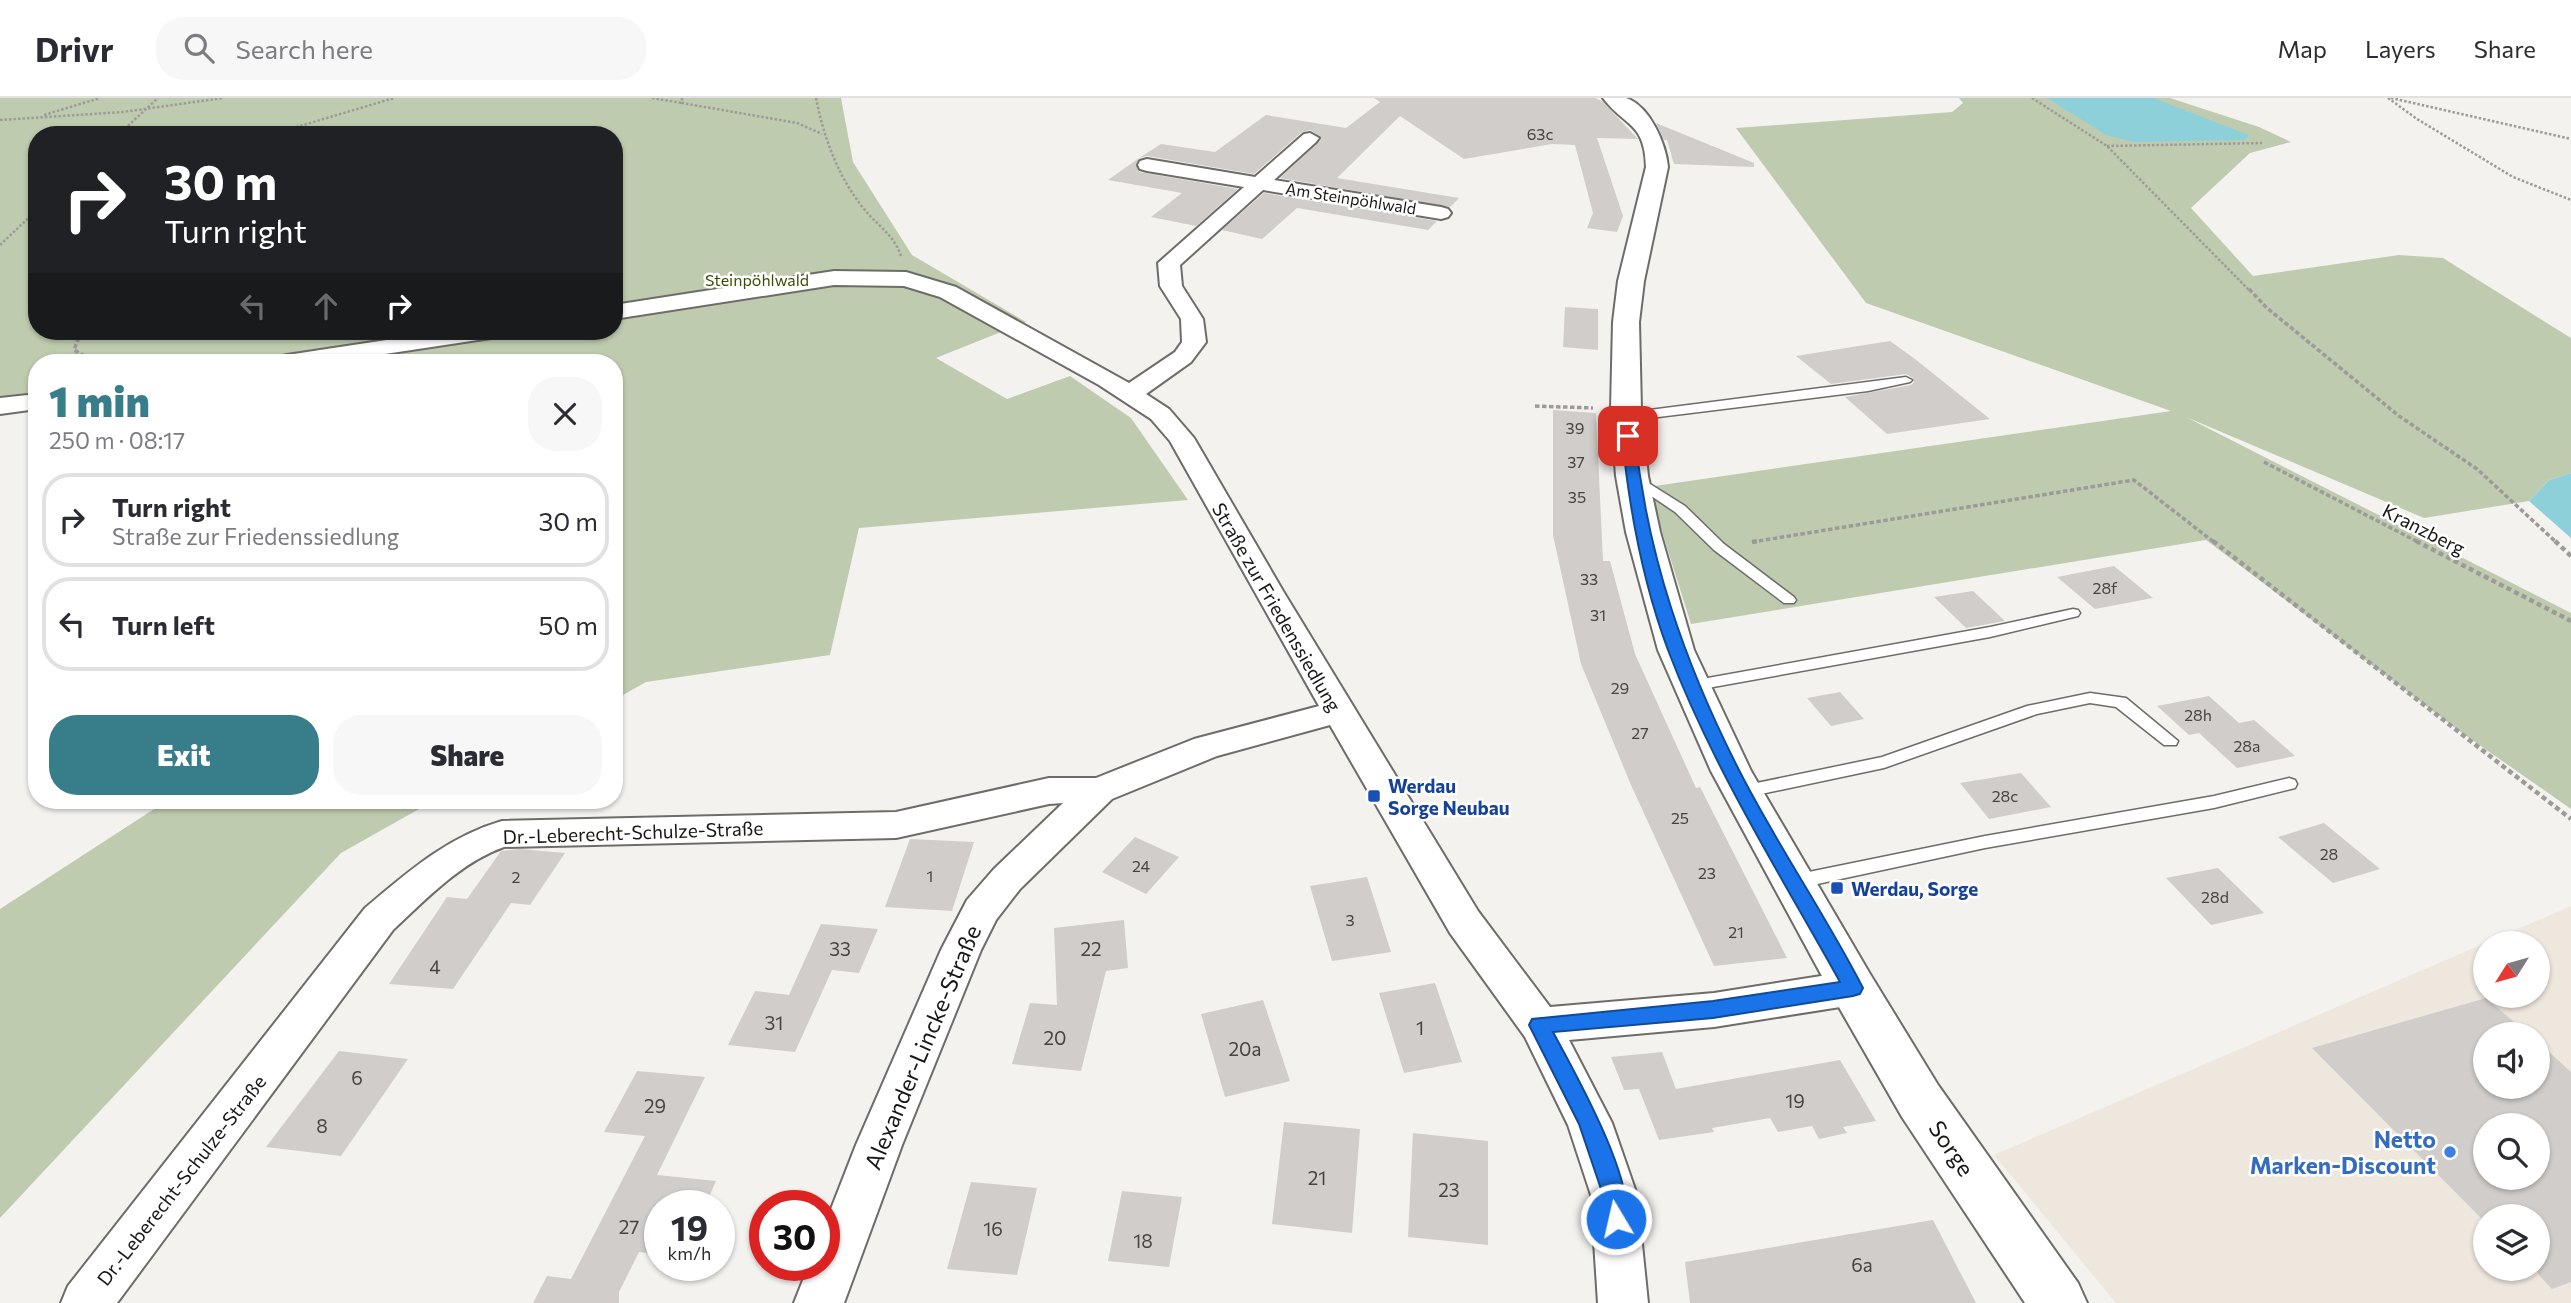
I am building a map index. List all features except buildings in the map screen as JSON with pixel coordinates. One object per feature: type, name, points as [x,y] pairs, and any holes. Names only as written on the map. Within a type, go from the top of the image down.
[{"type":"main road","name":"Sorge","points":[[1613,98],[1642,120],[1653,139],[1657,153],[1657,167],[1631,281],[1626,321],[1626,412],[1632,476],[1656,586],[1676,650],[1742,792],[1853,988],[1920,1101],[2058,1303]]},
{"type":"street","name":"Am Steinpöhlwald","points":[[1130,394],[1183,357],[1194,342],[1192,319],[1171,286],[1169,263],[1310,138]]},
{"type":"street","name":"Am Steinpöhlwald","points":[[1147,165],[1441,213]]},
{"type":"street","name":"Straße zur Friedenssiedlung","points":[[623,311],[834,278],[906,279],[948,292],[1130,394],[1160,414],[1181,438],[1338,712],[1464,922],[1539,1025],[1590,1123],[1614,1195],[1623,1303]]},
{"type":"street","points":[[340,354],[432,340]]},
{"type":"street","points":[[0,407],[28,402]]},
{"type":"street","name":"Alexander-Lincke-Straße","points":[[819,1303],[884,1132],[961,950],[981,911],[1007,878],[1099,790],[1206,747],[1338,712]]},
{"type":"street","name":"Dr.-Leberecht-Schulze-Straße","points":[[86,1303],[379,919],[431,873],[481,841],[502,834],[896,825],[1049,791],[1099,790]]},
{"type":"street","points":[[1539,1025],[1713,1010],[1853,988]]},
{"type":"lane","points":[[1626,412],[1868,387],[1906,380]]},
{"type":"lane","points":[[1632,476],[1680,509],[1719,547],[1789,600]]},
{"type":"lane","points":[[1691,686],[1990,632],[2073,612]]},
{"type":"lane","points":[[1742,792],[1884,762],[2033,710],[2090,698],[2120,702],[2169,741]]},
{"type":"lane","points":[[1792,882],[1985,842],[2214,802],[2289,784]]},
{"type":"path","points":[[36,118],[100,98]]},
{"type":"path","points":[[128,126],[158,98]]},
{"type":"path","points":[[0,120],[147,108],[223,98]]},
{"type":"path","points":[[300,126],[394,98]]},
{"type":"path","points":[[652,98],[797,123],[822,134]]},
{"type":"path","points":[[682,98],[682,103]]},
{"type":"path","points":[[816,98],[822,134],[841,178],[866,212],[898,243],[906,279]]},
{"type":"path","points":[[2032,98],[2106,146],[2267,308],[2399,416],[2477,469],[2571,556]]},
{"type":"path","points":[[2389,98],[2571,139]]},
{"type":"path","points":[[2389,98],[2417,120],[2514,177],[2571,200]]},
{"type":"path","points":[[2106,146],[2262,142]]},
{"type":"path","points":[[0,245],[28,219]]},
{"type":"path","points":[[77,340],[74,350],[81,354]]},
{"type":"path","points":[[1535,406],[1626,412]]},
{"type":"path","name":"Kranzberg","points":[[2264,462],[2571,621]]},
{"type":"path","points":[[1719,547],[2134,480],[2571,819]]},
{"type":"shaded area","points":[[2571,906],[2571,1303],[2116,1303],[1994,1155],[2473,948],[2473,1008],[2550,1008],[2550,931],[2513,931]]},
{"type":"green space","name":"Steinpöhlwald","points":[[0,98],[841,98],[853,162],[912,255],[1026,322],[936,358],[1007,399],[1070,376],[1131,418],[1188,500],[859,528],[830,655],[646,682],[623,695],[623,354],[28,354],[28,406],[0,411]]},
{"type":"green space","points":[[1959,98],[2170,98],[2259,127],[2291,142],[2250,153],[2191,208],[2253,276],[2399,255],[2443,258],[2571,338],[2571,473],[2549,480],[2529,501],[2424,518],[2186,417],[2571,613],[2571,809],[2458,730],[2206,540],[1691,624],[1648,487],[2171,411],[1866,303],[1736,128],[1952,112],[1963,103]]},
{"type":"green space","points":[[154,809],[419,809],[341,853],[0,1218],[0,909]]},
{"type":"water","points":[[2047,98],[2153,98],[2249,135],[2246,140],[2134,142],[2106,135]]},
{"type":"water","points":[[2571,473],[2571,538],[2529,501],[2549,480]]},
{"type":"place","name":"Werdau Sorge Neubau","points":[[1374,796]]},
{"type":"place","name":"Werdau, Sorge","points":[[1837,888]]},
{"type":"place","name":"Netto Marken-Discount","points":[[2450,1152]]},
{"type":"route","points":[[1616,1219],[1614,1195],[1590,1123],[1539,1025],[1713,1010],[1853,988],[1731,771],[1676,650],[1643,532],[1632,476],[1628,436]]}]
